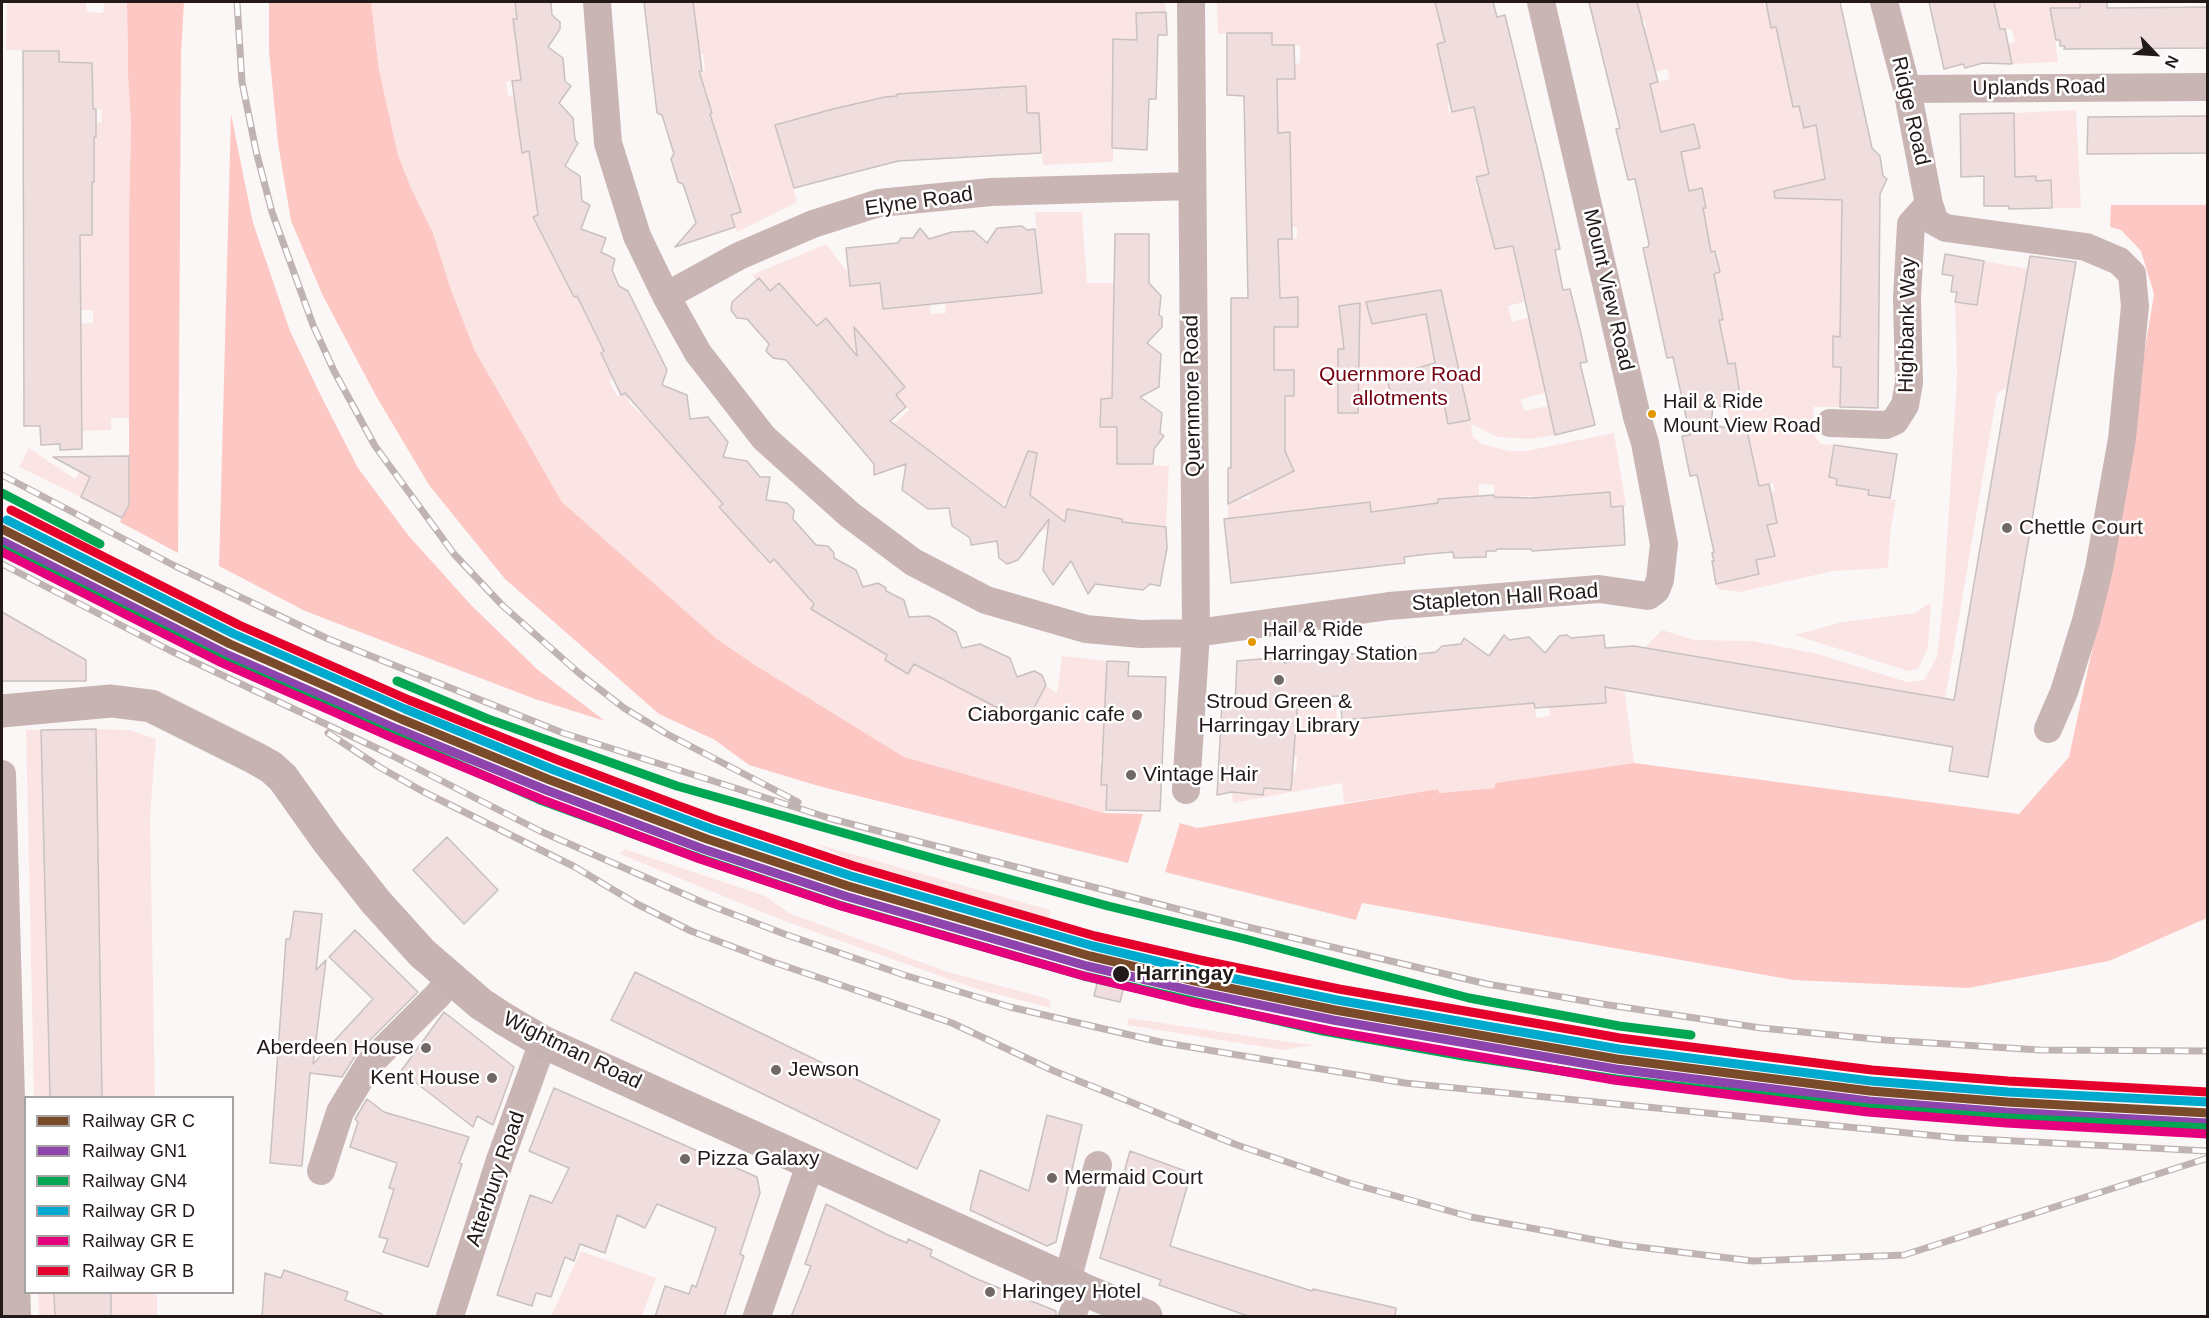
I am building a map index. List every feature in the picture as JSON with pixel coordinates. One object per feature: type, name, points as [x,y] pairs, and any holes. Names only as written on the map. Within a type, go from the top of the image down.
[{"type":"main road","name":"Wightman Road","points":[[2,711],[111,701],[151,706],[255,758],[283,778],[327,840],[376,902],[422,953],[481,1004],[543,1042],[811,1162],[1074,1296],[1146,1317]]},
{"type":"street","name":"Stapleton Hall Road","points":[[597,2],[608,143],[637,236],[666,296],[699,353],[764,438],[850,515],[913,562],[986,600],[1086,628],[1141,634],[1196,633],[1389,606],[1599,589],[1648,596],[1656,590],[1660,580]]},
{"type":"street","name":"Quernmore Road","points":[[1186,790],[1196,633],[1191,2]]},
{"type":"street","name":"Mount View Road","points":[[1541,2],[1637,417],[1645,443],[1664,544],[1660,580]]},
{"type":"street","name":"Ridge Road","points":[[1884,2],[1907,89],[1932,213]]},
{"type":"street","name":"Uplands Road","points":[[1907,89],[2208,87]]},
{"type":"street","name":"Elyne Road","points":[[666,296],[739,256],[813,224],[879,203],[991,192],[1191,186]]},
{"type":"street","name":"Highbank Way","points":[[1830,423],[1886,425],[1895,421],[1905,405],[1909,383],[1907,298],[1911,225],[1932,213]]},
{"type":"street","points":[[1932,213],[1946,228],[2086,247],[2119,261],[2132,274],[2135,306],[2122,439],[2099,569],[2064,693],[2048,729]]},
{"type":"street","points":[[2,776],[9,1278],[17,1317]]},
{"type":"street","points":[[321,1171],[340,1112],[369,1064],[451,979]]},
{"type":"street","name":"Atterbury Road","points":[[450,1317],[500,1160],[543,1042]]},
{"type":"street","points":[[757,1317],[811,1162]]},
{"type":"street","points":[[1074,1296],[1098,1165]]},
{"type":"green space","points":[[7,2],[78,2],[86,3],[87,12],[103,13],[104,3],[127,2],[131,122],[129,418],[111,418],[111,430],[82,431],[82,399],[75,399],[59,324],[93,323],[93,310],[74,310],[58,236],[92,235],[92,221],[58,182],[93,182],[94,153],[60,137],[96,137],[96,123],[102,122],[101,109],[59,109],[92,91],[92,63],[59,62],[59,51],[6,50]]},
{"type":"green space","points":[[371,2],[515,2],[517,19],[513,20],[521,80],[506,82],[508,96],[520,94],[523,152],[529,151],[536,198],[542,213],[533,217],[574,297],[577,296],[606,350],[601,353],[613,379],[609,381],[617,396],[625,393],[631,405],[644,416],[723,504],[719,508],[738,528],[764,547],[758,552],[769,564],[774,559],[802,591],[816,600],[812,609],[887,655],[885,660],[908,674],[915,663],[1026,723],[1046,686],[1057,693],[1062,656],[1107,661],[1105,697],[1108,729],[1103,730],[1103,738],[1112,739],[1107,755],[1100,756],[1101,785],[1107,785],[1104,813],[904,757],[717,639],[562,502],[475,351],[451,290],[433,233],[398,155],[379,70]]},
{"type":"green space","points":[[680,2],[1165,2],[1166,12],[1136,13],[1136,40],[1113,39],[1113,162],[1043,165],[1039,113],[1027,113],[1026,86],[993,88],[994,116],[977,89],[945,91],[946,118],[897,96],[825,111],[775,125],[797,202],[737,232],[731,215],[741,212],[736,198],[722,186],[733,181],[729,166],[716,170],[721,147],[689,73],[705,71],[703,54],[688,55]]},
{"type":"green space","name":"Quernmore Road allotments","points":[[1217,2],[1435,2],[1438,13],[1461,39],[1437,45],[1443,70],[1475,97],[1448,103],[1449,113],[1475,107],[1493,174],[1475,177],[1477,189],[1497,185],[1489,225],[1495,249],[1513,246],[1524,302],[1508,306],[1512,322],[1530,317],[1546,393],[1521,399],[1524,411],[1548,406],[1555,435],[1530,439],[1498,437],[1471,424],[1473,437],[1482,444],[1509,451],[1526,451],[1614,433],[1626,506],[1611,507],[1610,492],[1582,494],[1583,508],[1572,495],[1555,496],[1555,512],[1533,512],[1533,496],[1515,497],[1516,512],[1494,498],[1494,485],[1479,484],[1479,514],[1455,498],[1438,499],[1439,517],[1409,507],[1392,509],[1394,521],[1373,523],[1370,501],[1352,504],[1354,522],[1324,507],[1300,510],[1273,531],[1270,513],[1228,518],[1228,499],[1250,499],[1250,468],[1272,441],[1285,441],[1285,423],[1273,423],[1273,396],[1294,396],[1274,370],[1274,327],[1298,327],[1298,298],[1279,298],[1278,239],[1297,238],[1297,227],[1278,227],[1289,132],[1278,133],[1272,79],[1294,79],[1294,64],[1300,63],[1300,45],[1272,45],[1272,33],[1218,34]]},
{"type":"green space","points":[[1637,2],[1763,2],[1766,5],[1772,28],[1796,23],[1783,61],[1786,76],[1816,69],[1790,94],[1793,107],[1799,106],[1804,128],[1823,124],[1825,179],[1812,182],[1814,199],[1841,200],[1842,208],[1841,337],[1833,337],[1833,366],[1841,367],[1840,407],[1813,407],[1815,437],[1821,444],[1834,445],[1829,477],[1837,479],[1836,485],[1869,490],[1869,495],[1896,500],[1891,527],[1888,568],[1833,571],[1740,592],[1718,589],[1716,584],[1759,574],[1749,529],[1777,523],[1770,492],[1775,491],[1773,483],[1740,490],[1749,442],[1746,427],[1731,430],[1724,393],[1740,389],[1735,363],[1728,364],[1719,320],[1723,319],[1714,274],[1720,272],[1717,259],[1719,258],[1717,251],[1711,252],[1707,232],[1690,235],[1693,211],[1706,208],[1702,188],[1689,191],[1669,155],[1699,148],[1661,132],[1649,84],[1670,79],[1667,69],[1647,74],[1644,28],[1646,28]]},
{"type":"green space","points":[[1994,2],[2080,2],[2080,8],[2051,8],[2058,62],[2012,64],[2008,44],[2015,42],[2012,29],[1999,29]]},
{"type":"green space","points":[[2076,110],[2081,208],[2052,208],[2051,180],[2036,181],[2035,176],[2013,177],[2014,113]]},
{"type":"green space","points":[[1035,212],[1082,212],[1087,283],[1114,283],[1112,398],[1101,399],[1100,426],[1117,427],[1117,464],[1169,466],[1166,527],[1152,525],[1149,544],[1120,538],[1122,519],[1110,516],[1106,537],[1091,534],[1093,514],[1068,509],[1064,531],[1048,529],[1040,531],[1030,495],[1032,478],[1018,475],[1008,500],[1002,505],[908,434],[903,440],[889,428],[909,410],[866,363],[877,353],[868,343],[841,365],[808,334],[810,317],[800,305],[790,313],[779,283],[770,291],[759,278],[756,281],[752,275],[826,244],[849,274],[880,283],[883,309],[912,306],[909,280],[927,278],[931,314],[946,313],[945,303],[974,273],[977,300],[1007,296],[1023,268],[1026,295],[1042,293]]},
{"type":"green space","points":[[1984,261],[2028,269],[2008,386],[1997,394],[1945,699],[1645,647],[1662,630],[1694,640],[1753,641],[1818,654],[1907,682],[1924,680],[1937,657],[1944,590],[1957,376],[1955,302],[1977,305]]},
{"type":"green space","points":[[29,448],[75,479],[80,471],[91,477],[81,497],[19,467]]},
{"type":"green space","points":[[1931,602],[1928,648],[1918,669],[1908,671],[1795,635],[1842,622],[1915,613]]},
{"type":"green space","points":[[1623,679],[1634,763],[1495,783],[1495,788],[1438,793],[1437,789],[1344,803],[1342,783],[1233,803],[1232,792],[1263,795],[1264,788],[1296,772],[1297,757],[1267,755],[1268,744],[1294,746],[1296,715],[1272,706],[1336,703],[1337,720],[1342,720],[1503,706],[1533,683],[1536,718],[1550,716],[1549,701],[1588,705],[1606,703],[1604,681]]},
{"type":"green space","points":[[96,729],[130,730],[156,739],[150,817],[155,1096],[102,1096]]},
{"type":"green space","points":[[26,730],[41,730],[50,1096],[34,1096]]},
{"type":"green space","points":[[813,843],[1050,910],[1049,920],[853,861]]},
{"type":"green space","points":[[624,849],[765,896],[789,913],[945,971],[1049,999],[1051,1008],[977,989],[787,922],[620,854]]},
{"type":"green space","points":[[1129,1018],[1315,1045],[1283,1050],[1127,1025]]},
{"type":"green space","points":[[581,1251],[656,1278],[642,1316],[551,1316]]},
{"type":"green space","points":[[38,1294],[54,1294],[55,1316],[39,1316]]},
{"type":"green space","points":[[111,1294],[157,1294],[157,1316],[111,1316]]},
{"type":"shaded area","points":[[127,2],[184,2],[181,55],[178,553],[120,522],[130,501],[131,122]]},
{"type":"shaded area","points":[[269,2],[371,2],[379,70],[398,155],[433,233],[451,290],[475,351],[562,502],[717,639],[904,757],[1104,813],[1143,814],[1128,863],[822,787],[749,765],[715,740],[659,714],[505,579],[429,485],[376,396],[323,296],[291,221],[278,143],[269,51]]},
{"type":"shaded area","points":[[231,114],[253,223],[290,331],[358,468],[408,535],[471,605],[538,670],[605,721],[535,699],[305,611],[219,566]]},
{"type":"shaded area","points":[[2111,205],[2207,205],[2207,918],[2109,961],[1968,988],[1793,980],[1362,903],[1356,920],[1165,872],[1180,823],[1197,828],[1438,789],[1439,793],[1495,788],[1495,783],[1634,763],[2019,814],[2069,757],[2106,585],[2154,294],[2141,251],[2121,230],[2110,227]]},
{"type":"building","points":[[515,2],[551,2],[552,15],[560,22],[560,29],[548,47],[563,58],[565,81],[571,86],[559,103],[573,118],[575,140],[578,143],[565,166],[580,176],[582,201],[590,205],[581,229],[606,238],[601,252],[615,259],[612,270],[619,286],[628,291],[667,370],[662,385],[687,395],[690,419],[708,417],[728,442],[723,457],[747,461],[760,477],[770,477],[766,500],[787,503],[794,510],[793,519],[816,545],[828,546],[834,553],[834,558],[856,570],[863,587],[878,583],[886,588],[886,591],[904,600],[909,617],[929,616],[956,632],[962,648],[980,644],[1010,658],[1017,677],[1034,671],[1042,675],[1046,685],[1026,723],[914,664],[908,674],[885,660],[887,655],[811,609],[814,604],[774,559],[770,563],[719,507],[723,504],[625,393],[621,395],[601,353],[604,351],[577,296],[574,297],[533,217],[538,215],[529,151],[522,153],[512,81],[521,80],[513,19],[517,19]]},
{"type":"building","points":[[644,2],[693,2],[702,71],[699,71],[741,212],[731,215],[735,227],[675,247],[696,223],[683,184],[678,182],[671,159],[674,154],[662,115],[657,113]]},
{"type":"building","points":[[1435,2],[1493,2],[1497,17],[1505,15],[1560,249],[1555,250],[1563,290],[1570,289],[1582,338],[1587,362],[1580,363],[1595,425],[1555,435],[1513,246],[1495,249],[1476,177],[1489,174],[1474,107],[1452,112],[1437,44],[1445,42]]},
{"type":"building","points":[[1589,2],[1637,2],[1658,82],[1650,84],[1661,132],[1694,124],[1700,148],[1681,152],[1689,191],[1702,188],[1711,252],[1715,251],[1720,272],[1714,274],[1723,320],[1719,320],[1728,364],[1735,363],[1742,407],[1713,406],[1711,425],[1747,431],[1759,486],[1769,484],[1777,523],[1767,525],[1775,556],[1756,560],[1759,574],[1716,584],[1712,561],[1714,561],[1712,553],[1714,552],[1697,475],[1690,476],[1682,436],[1690,435],[1673,357],[1667,358],[1643,248],[1648,247],[1649,244],[1635,179],[1628,180],[1616,129],[1620,128]]},
{"type":"building","points":[[1766,2],[1840,2],[1872,148],[1880,156],[1883,176],[1887,179],[1880,194],[1878,408],[1840,407],[1841,367],[1833,367],[1833,336],[1840,337],[1842,200],[1775,198],[1774,191],[1825,179],[1816,125],[1804,128],[1799,106],[1793,107],[1776,27],[1771,28]]},
{"type":"building","points":[[1929,2],[1994,2],[2000,29],[2005,29],[2012,64],[1983,63],[1965,68],[1963,64],[1944,69]]},
{"type":"building","points":[[2080,2],[2107,2],[2107,8],[2208,7],[2208,48],[2064,49],[2065,46],[2060,46],[2060,40],[2056,40],[2050,8],[2080,8]]},
{"type":"building","points":[[1166,12],[1167,35],[1158,35],[1156,99],[1149,99],[1147,150],[1112,148],[1113,39],[1137,40],[1136,13]]},
{"type":"building","points":[[1227,33],[1272,33],[1272,45],[1294,45],[1295,79],[1277,79],[1278,133],[1290,132],[1292,239],[1278,239],[1280,298],[1298,297],[1298,327],[1274,327],[1274,370],[1294,370],[1294,396],[1285,396],[1285,451],[1294,471],[1228,504],[1228,468],[1231,468],[1231,298],[1248,298],[1244,96],[1227,95]]},
{"type":"building","points":[[23,51],[59,51],[59,62],[92,63],[96,137],[94,137],[94,182],[92,182],[92,235],[80,235],[82,449],[60,450],[60,444],[41,445],[40,426],[24,426]]},
{"type":"building","points":[[1026,86],[1027,113],[1039,113],[1041,153],[898,161],[794,188],[775,125],[833,109],[897,96],[897,94]]},
{"type":"building","points":[[2014,113],[2015,177],[2036,176],[2036,181],[2051,180],[2052,208],[2009,209],[2009,206],[1984,206],[1984,176],[1961,177],[1960,114]]},
{"type":"building","points":[[2208,116],[2208,153],[2087,154],[2088,117]]},
{"type":"building","points":[[1022,226],[1027,230],[1035,229],[1042,293],[883,309],[880,283],[850,286],[846,248],[898,243],[901,238],[913,238],[920,228],[929,239],[952,232],[974,231],[987,243],[997,228]]},
{"type":"building","points":[[1115,234],[1149,234],[1149,283],[1161,296],[1159,315],[1162,317],[1162,327],[1147,343],[1161,354],[1159,387],[1140,397],[1162,413],[1160,433],[1164,436],[1154,449],[1153,464],[1117,464],[1117,427],[1100,427],[1101,399],[1112,398]]},
{"type":"building","points":[[1945,254],[1984,261],[1977,305],[1955,302],[1957,292],[1951,292],[1953,276],[1942,274]]},
{"type":"building","points":[[2030,256],[2076,262],[1988,777],[1949,771],[1953,747],[1605,687],[1606,703],[1535,708],[1534,703],[1342,720],[1340,696],[1298,698],[1291,790],[1264,788],[1263,795],[1232,792],[1217,795],[1222,703],[1235,704],[1237,661],[1283,657],[1284,663],[1350,653],[1373,661],[1382,650],[1411,647],[1419,654],[1436,652],[1442,646],[1461,644],[1464,638],[1489,656],[1504,635],[1509,640],[1529,637],[1545,653],[1559,636],[1567,635],[1571,638],[1604,635],[1605,648],[1634,646],[1954,700]]},
{"type":"building","points":[[759,278],[770,291],[779,283],[817,326],[826,318],[857,356],[854,327],[905,387],[896,395],[906,407],[890,421],[1005,508],[1028,451],[1037,453],[1030,495],[1065,522],[1067,509],[1122,519],[1122,522],[1166,527],[1167,548],[1160,586],[1150,584],[1143,590],[1095,584],[1088,594],[1071,561],[1053,585],[1043,570],[1049,519],[1018,560],[1007,564],[999,558],[997,541],[971,545],[970,538],[952,526],[949,508],[928,509],[902,490],[906,464],[874,475],[874,464],[786,360],[773,358],[766,351],[769,344],[747,319],[737,318],[731,310],[732,302]]},
{"type":"building","points":[[1441,290],[1470,420],[1448,424],[1442,393],[1395,406],[1386,377],[1435,363],[1426,314],[1372,324],[1366,302]]},
{"type":"building","points":[[1360,303],[1358,413],[1338,413],[1338,349],[1344,349],[1339,306]]},
{"type":"building","points":[[1834,445],[1897,454],[1890,498],[1868,495],[1869,490],[1836,485],[1837,479],[1829,477]]},
{"type":"building","points":[[129,456],[129,505],[122,518],[81,497],[90,477],[53,457]]},
{"type":"building","points":[[1610,492],[1611,507],[1623,506],[1625,545],[1532,551],[1531,549],[1497,549],[1486,551],[1486,557],[1454,558],[1453,552],[1428,554],[1404,557],[1405,563],[1231,583],[1224,519],[1370,502],[1371,512],[1438,503],[1438,499],[1494,495],[1494,497],[1533,498]]},
{"type":"building","points":[[2,612],[86,660],[86,681],[2,681]]},
{"type":"building","points":[[1107,661],[1129,662],[1128,676],[1166,677],[1160,811],[1106,810],[1107,785],[1101,785]]},
{"type":"building","points":[[96,729],[102,1096],[50,1096],[41,730]]},
{"type":"building","points":[[447,837],[498,890],[464,924],[413,870]]},
{"type":"building","points":[[294,911],[322,914],[316,970],[326,960],[313,1064],[373,999],[329,957],[355,930],[418,992],[357,1053],[342,1077],[310,1073],[302,1166],[270,1163],[286,939],[290,939]]},
{"type":"building","name":"Jewson","points":[[635,972],[940,1120],[917,1169],[611,1020]]},
{"type":"building","points":[[1099,976],[1125,983],[1120,1002],[1094,996]]},
{"type":"building","points":[[444,1012],[514,1067],[493,1125],[477,1116],[473,1127],[401,1071]]},
{"type":"building","points":[[554,1088],[757,1177],[760,1193],[740,1254],[744,1256],[724,1317],[655,1317],[665,1286],[689,1294],[692,1285],[696,1287],[716,1228],[657,1204],[645,1228],[617,1215],[605,1253],[580,1244],[574,1261],[565,1257],[551,1297],[536,1293],[532,1306],[497,1295],[530,1195],[552,1203],[569,1168],[529,1151]]},
{"type":"building","points":[[367,1099],[384,1112],[469,1137],[428,1267],[383,1252],[388,1239],[379,1237],[394,1189],[389,1188],[397,1163],[350,1147],[358,1122],[355,1119]]},
{"type":"building","name":"Mermaid Court","points":[[1047,1115],[1082,1125],[1056,1242],[1047,1246],[970,1210],[980,1170],[1029,1191]]},
{"type":"building","points":[[1130,1151],[1191,1173],[1170,1246],[1312,1291],[1313,1289],[1396,1308],[1395,1317],[1251,1317],[1159,1285],[1161,1280],[1100,1258]]},
{"type":"building","points":[[826,1204],[888,1235],[907,1243],[908,1239],[932,1250],[930,1256],[977,1279],[1056,1311],[1056,1317],[791,1317],[811,1266],[805,1264]]},
{"type":"building","points":[[284,1270],[348,1292],[345,1300],[382,1314],[382,1317],[262,1317],[265,1273],[281,1278]]},
{"type":"building","points":[[54,1294],[111,1294],[111,1317],[55,1317]]},
{"type":"railway","points":[[237,2],[242,82],[256,151],[272,212],[313,325],[334,371],[375,446],[454,554],[502,605],[580,674],[624,708],[667,734],[798,802]]},
{"type":"railway","points":[[2,475],[175,566],[326,638],[563,733],[832,819],[1231,923],[1487,984],[1602,1004],[1761,1028],[1885,1040],[2040,1050],[2208,1051]]},
{"type":"railway","points":[[2,564],[171,651],[387,753],[540,831],[704,903],[787,935],[904,975],[1010,1007],[1160,1042],[1405,1083],[1958,1138],[2208,1151]]},
{"type":"railway","points":[[328,733],[381,768],[422,791],[575,867],[637,904],[691,931],[773,962],[952,1023],[1054,1071],[1237,1145],[1349,1183],[1471,1217],[1622,1245],[1753,1261],[1904,1255],[2208,1158]]},
{"type":"transit line","points":[[11,510],[239,625],[409,700],[558,760],[714,819],[854,866],[1095,936],[1339,989],[1620,1038],[1872,1070],[2008,1081],[2208,1092]]},
{"type":"transit line","points":[[7,520],[234,634],[405,709],[554,770],[711,829],[851,876],[1093,946],[1197,971],[1337,1000],[1619,1049],[1871,1081],[2008,1092],[2208,1102]]},
{"type":"transit line","points":[[2,529],[230,644],[401,719],[550,780],[707,839],[848,886],[1090,956],[1195,981],[1335,1010],[1617,1059],[1870,1091],[2007,1102],[2208,1113]]},
{"type":"transit line","points":[[2,552],[222,663],[393,738],[543,800],[700,859],[841,906],[1084,976],[1191,1002],[1331,1031],[1614,1080],[1868,1112],[2006,1123],[2207,1134]]},
{"type":"rail line","name":"GN4","points":[[2,493],[100,544]]},
{"type":"rail line","name":"GN1","points":[[2,541],[226,654],[397,729],[546,790],[703,849],[845,896],[1087,966],[1333,1020],[1616,1069],[1869,1101],[2006,1112],[2207,1123]]},
{"type":"rail line","name":"GN4","points":[[2,549],[228,663],[540,800],[699,858],[839,905],[1084,976],[1323,1031],[1463,1056],[1616,1079],[1868,1108],[1990,1117],[2208,1128]]},
{"type":"rail line","name":"GN4","points":[[397,681],[488,719],[677,786],[950,863],[1108,906],[1245,939],[1469,998],[1619,1026],[1691,1035]]},
{"type":"place","name":"Hail & Ride Mount View Road","points":[[1652,414]]},
{"type":"place","name":"Chettle Court","points":[[2007,528]]},
{"type":"place","name":"Hail & Ride Harringay Station","points":[[1252,642]]},
{"type":"place","name":"Stroud Green & Harringay Library","points":[[1279,680]]},
{"type":"place","name":"Ciaborganic cafe","points":[[1137,715]]},
{"type":"place","name":"Vintage Hair","points":[[1131,775]]},
{"type":"place","name":"Harringay","points":[[1121,974]]},
{"type":"place","name":"Aberdeen House","points":[[426,1048]]},
{"type":"place","name":"Jewson","points":[[776,1070]]},
{"type":"place","name":"Kent House","points":[[492,1078]]},
{"type":"place","name":"Pizza Galaxy","points":[[685,1159]]},
{"type":"place","name":"Mermaid Court","points":[[1052,1178]]},
{"type":"place","name":"Haringey Hotel","points":[[990,1292]]}]
